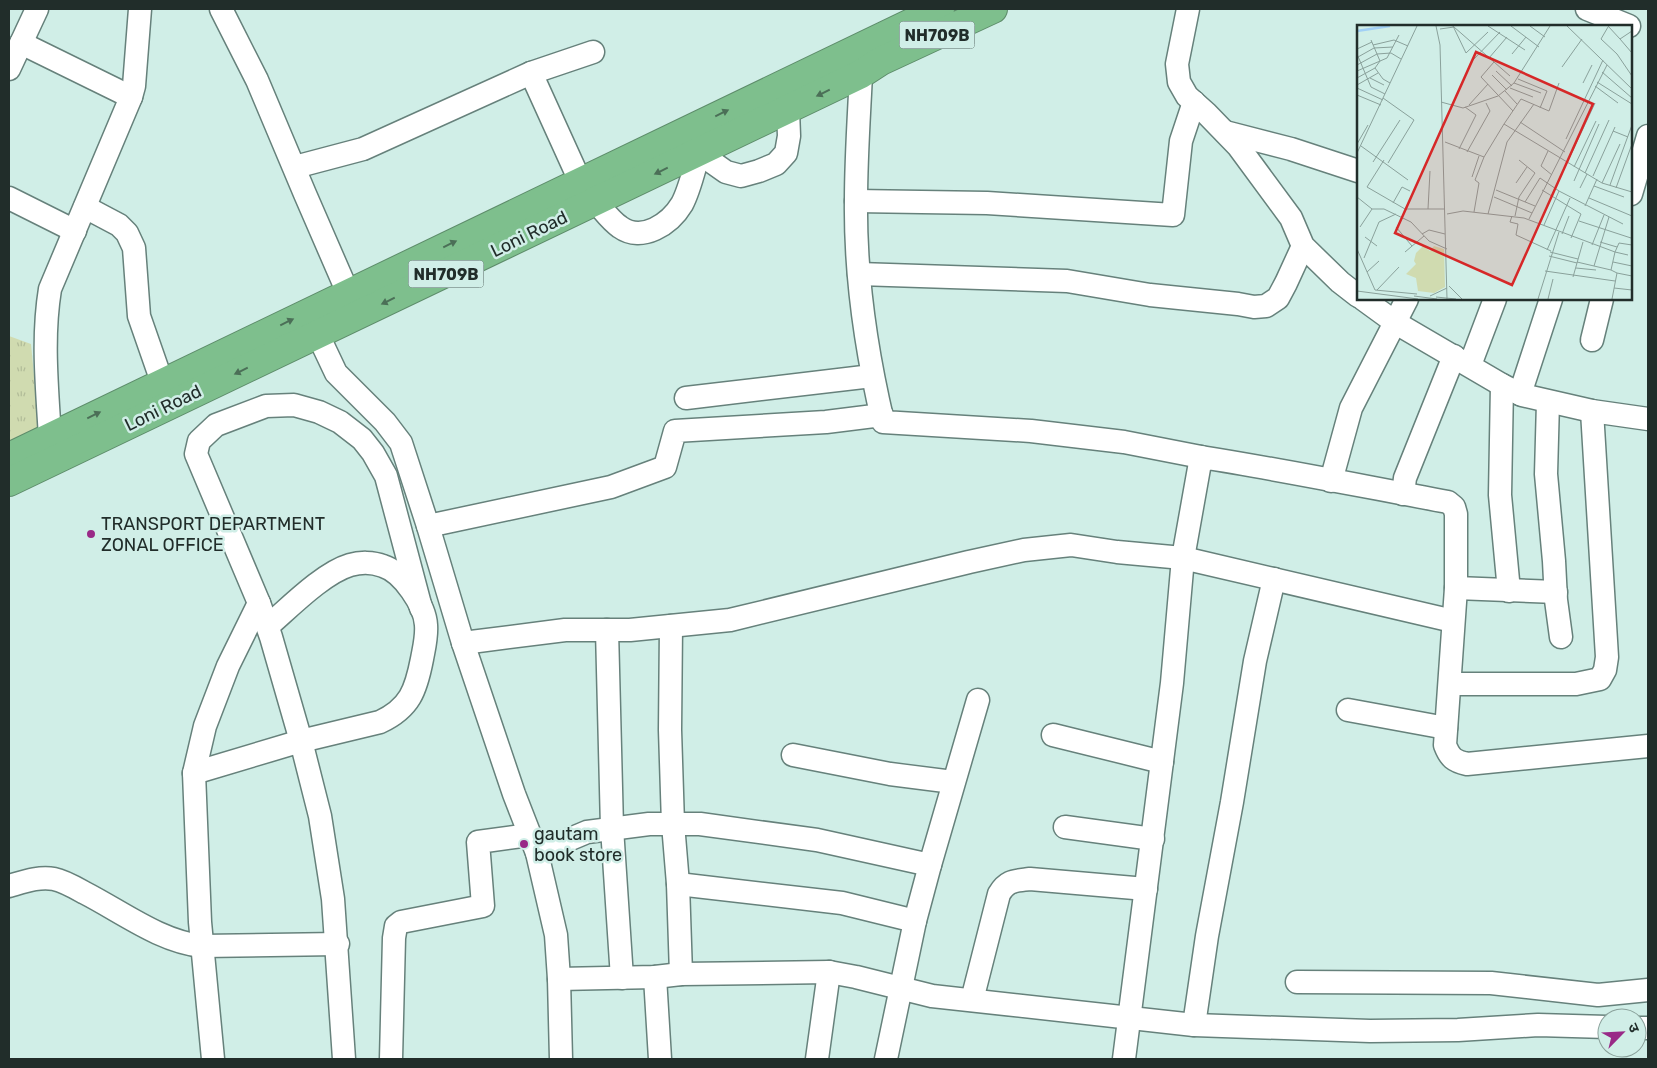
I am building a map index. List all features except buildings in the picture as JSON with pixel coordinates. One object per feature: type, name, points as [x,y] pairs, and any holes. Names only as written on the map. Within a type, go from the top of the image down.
[{"type":"highway","name":"Loni Road","points":[[9,457],[54,448],[318,335],[588,192],[694,141],[940,9]]},
{"type":"highway","name":"Loni Road","points":[[694,141],[788,110],[881,62],[993,9]]},
{"type":"highway","name":"Loni Road","points":[[9,482],[54,448],[162,382],[348,293],[588,192]]},
{"type":"street","points":[[9,69],[37,9]]},
{"type":"street","points":[[54,448],[45,339],[46,311],[50,289],[131,97],[134,86],[140,9]]},
{"type":"street","points":[[221,9],[257,80],[348,293]]},
{"type":"street","points":[[1188,9],[1177,64],[1179,82],[1187,96],[1238,146],[1291,218],[1303,246],[1340,282],[1357,295]]},
{"type":"street","points":[[1587,9],[1627,25]]},
{"type":"street","points":[[1632,27],[1648,34]]},
{"type":"street","points":[[22,43],[131,97]]},
{"type":"street","points":[[295,167],[363,149],[531,73],[593,52]]},
{"type":"street","points":[[531,73],[588,192],[607,215],[620,227],[630,232],[642,233],[659,228],[675,216],[683,202],[694,141]]},
{"type":"street","points":[[861,74],[856,201],[859,274],[872,376],[883,422],[1031,431],[1124,442],[1448,502],[1454,507],[1456,514],[1456,588],[1445,745],[1449,755],[1455,762],[1467,764],[1648,746]]},
{"type":"street","points":[[856,201],[987,203],[1172,215],[1181,141],[1194,102]]},
{"type":"street","points":[[694,141],[726,172],[741,176],[759,171],[776,164],[786,153],[789,136],[788,110]]},
{"type":"street","points":[[1225,132],[1291,149],[1357,171]]},
{"type":"street","points":[[1636,183],[1648,136]]},
{"type":"street","points":[[9,198],[74,231]]},
{"type":"street","points":[[85,207],[119,225],[127,233],[134,248],[139,316],[162,382]]},
{"type":"street","points":[[859,274],[1067,281],[1150,294],[1238,304],[1254,308],[1266,306],[1278,298],[1303,246]]},
{"type":"street","points":[[1363,300],[1396,323],[1511,390],[1548,402],[1648,419]]},
{"type":"street","points":[[1331,481],[1351,408],[1407,300]]},
{"type":"street","points":[[1403,494],[1405,478],[1462,361],[1494,300]]},
{"type":"street","points":[[1508,591],[1500,495],[1511,390],[1551,300]]},
{"type":"street","points":[[1592,340],[1602,300]]},
{"type":"street","points":[[318,335],[336,373],[386,422],[400,442],[428,526],[462,642],[533,844],[556,935],[561,1059]]},
{"type":"street","points":[[686,398],[872,376]]},
{"type":"street","points":[[1548,402],[1546,474],[1561,637]]},
{"type":"street","points":[[194,773],[301,741],[380,722],[391,717],[399,710],[413,693],[417,683],[425,641],[426,624],[386,476],[373,453],[362,439],[340,422],[319,412],[294,405],[266,406],[216,424],[199,441],[196,454],[268,626],[301,741],[320,816],[338,944],[344,1059]]},
{"type":"street","points":[[1450,684],[1576,684],[1600,679],[1605,670],[1607,657],[1592,411]]},
{"type":"street","points":[[428,526],[611,487],[665,467],[675,431],[826,422],[882,415]]},
{"type":"street","points":[[1124,1059],[1172,683],[1182,558],[1201,457]]},
{"type":"street","points":[[462,642],[565,630],[607,630],[730,620],[893,579],[1024,550],[1071,545],[1117,552],[1182,558],[1453,621]]},
{"type":"street","points":[[268,626],[328,577],[349,565],[364,562],[384,566],[401,578],[412,590],[421,608]]},
{"type":"street","points":[[1194,1025],[1207,936],[1232,802],[1255,661],[1274,579]]},
{"type":"street","points":[[1456,588],[1556,592]]},
{"type":"street","points":[[214,1059],[202,946],[194,773],[205,726],[228,666],[259,603]]},
{"type":"street","points":[[671,626],[670,730],[681,974]]},
{"type":"street","points":[[607,630],[612,828],[622,978]]},
{"type":"street","points":[[886,1059],[900,987],[930,865],[978,700]]},
{"type":"street","points":[[1348,710],[1446,728]]},
{"type":"street","points":[[1053,735],[1162,762]]},
{"type":"street","points":[[794,755],[890,774],[953,782]]},
{"type":"street","points":[[391,1059],[394,938],[396,926],[401,922],[483,906],[478,842],[533,844],[612,828],[649,824],[700,824],[817,840],[930,865]]},
{"type":"street","points":[[1065,827],[1153,839]]},
{"type":"street","points":[[9,886],[44,878],[55,879],[107,904],[158,933],[187,944],[202,946],[338,944]]},
{"type":"street","points":[[972,1000],[999,894],[1005,884],[1030,879],[1146,889]]},
{"type":"street","points":[[678,884],[842,903],[916,921]]},
{"type":"street","points":[[559,979],[655,977],[681,974],[828,972],[900,987],[932,996],[1194,1025],[1370,1031],[1458,1030],[1538,1025],[1597,1027]]},
{"type":"street","points":[[817,1059],[828,972]]},
{"type":"street","points":[[655,977],[660,1059]]},
{"type":"street","points":[[1297,982],[1491,983],[1598,994],[1648,990]]},
{"type":"green space","points":[[9,336],[31,344],[39,428],[9,447]]},
{"type":"place","name":"TRANSPORT DEPARTMENT ZONAL OFFICE","points":[[91,534]]},
{"type":"place","name":"gautam book store","points":[[524,844]]}]
